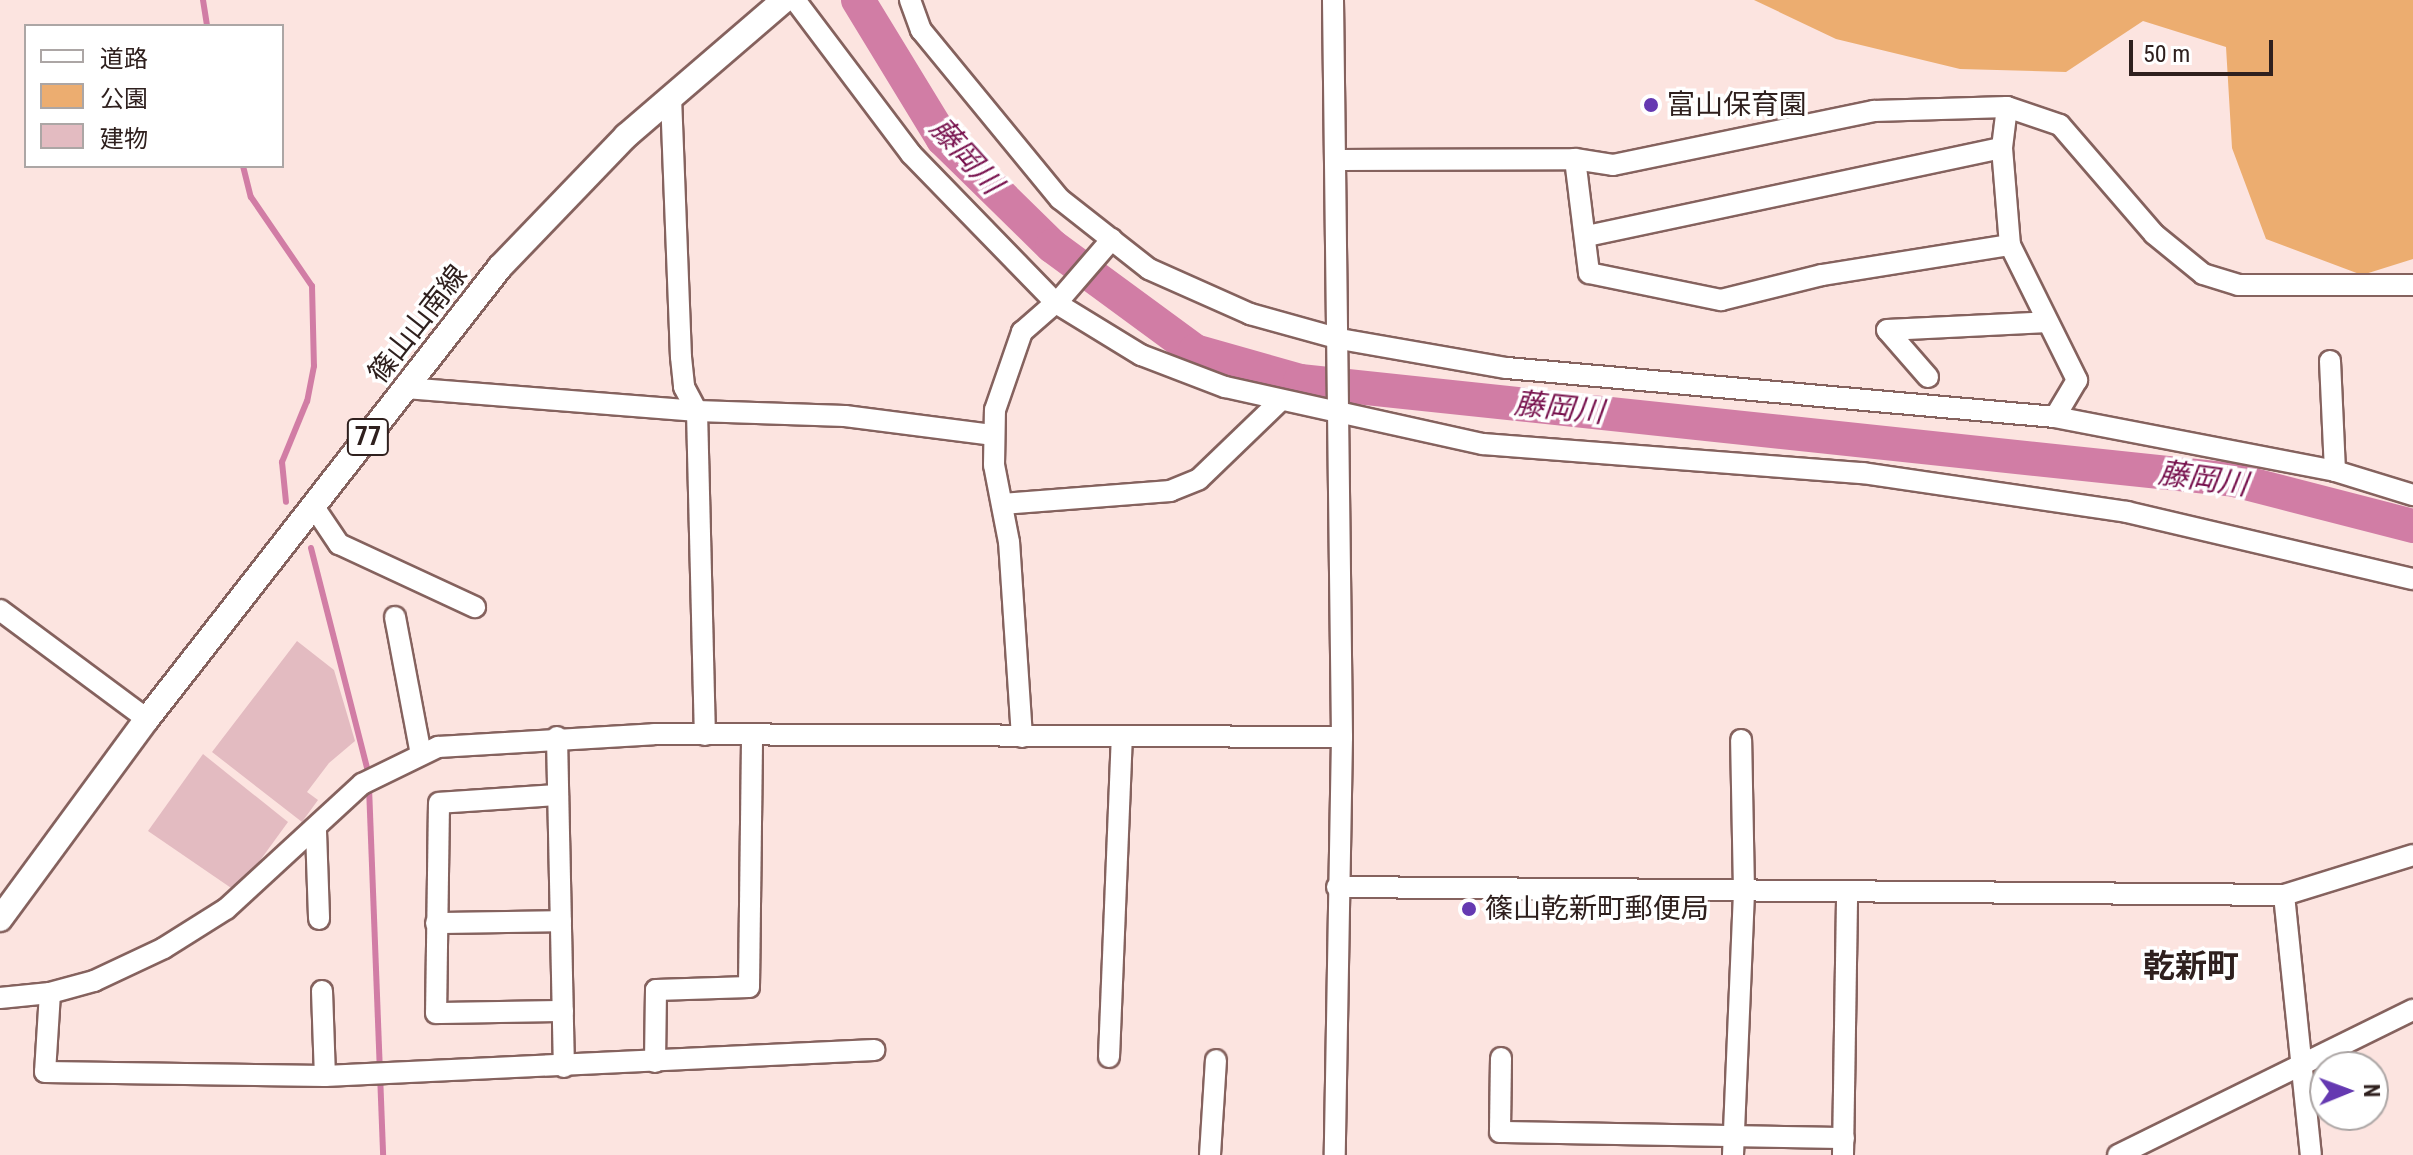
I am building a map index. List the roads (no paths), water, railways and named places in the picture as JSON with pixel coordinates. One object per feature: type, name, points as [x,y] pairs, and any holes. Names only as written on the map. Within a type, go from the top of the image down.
[{"type":"main road","name":"篠山山南線","points":[[0,919],[147,719],[500,267],[626,136],[784,0]]},
{"type":"street","points":[[795,0],[911,154],[1058,300],[1141,355],[1225,387],[1483,444],[1863,473],[2127,512],[2413,579]]},
{"type":"street","points":[[910,0],[921,30],[1003,131],[1060,199],[1108,243],[1149,269],[1198,294],[1340,346],[1507,368],[2055,417],[2335,471],[2413,495]]},
{"type":"street","points":[[1333,0],[1338,160],[1342,737],[1337,887],[1335,1155]]},
{"type":"street","points":[[671,97],[681,357],[684,387],[697,411],[705,735]]},
{"type":"street","points":[[1338,160],[1575,159],[1613,165],[1874,111],[2007,107],[2060,125],[2154,234],[2203,274],[2238,285],[2413,285]]},
{"type":"street","points":[[2007,107],[2002,148],[2010,245],[2077,380],[2055,417]]},
{"type":"street","points":[[1587,236],[2002,148]]},
{"type":"street","points":[[1575,159],[1587,236],[1589,273],[1721,300],[1822,275],[2010,245]]},
{"type":"street","points":[[1022,737],[1009,542],[994,435],[1002,385],[1022,332],[1058,300],[1108,243]]},
{"type":"street","points":[[1928,377],[1887,330],[2048,322]]},
{"type":"street","points":[[2330,361],[2335,471]]},
{"type":"street","points":[[406,388],[697,411],[845,416],[994,435]]},
{"type":"street","points":[[1002,504],[1170,491],[1199,479],[1280,401]]},
{"type":"street","points":[[314,507],[339,544],[475,607]]},
{"type":"street","points":[[0,610],[147,719]]},
{"type":"street","points":[[395,617],[421,754]]},
{"type":"street","points":[[0,998],[50,993],[94,981],[193,931],[316,831],[362,784],[438,747],[557,737],[752,734],[1342,737]]},
{"type":"street","points":[[655,1062],[656,990],[749,987],[752,734]]},
{"type":"street","points":[[1109,1057],[1122,736]]},
{"type":"street","points":[[557,737],[564,1067]]},
{"type":"street","points":[[1733,1155],[1744,891],[1741,740]]},
{"type":"street","points":[[558,795],[439,803],[436,1013],[563,1011]]},
{"type":"street","points":[[316,831],[319,919]]},
{"type":"street","points":[[1337,887],[2284,895],[2413,855]]},
{"type":"street","points":[[1501,1058],[1500,1132],[1734,1134],[1843,1147],[1847,892]]},
{"type":"street","points":[[2284,895],[2311,1155]]},
{"type":"street","points":[[436,923],[561,921]]},
{"type":"street","points":[[322,991],[325,1076]]},
{"type":"street","points":[[50,993],[45,1072],[325,1076],[874,1050]]},
{"type":"street","points":[[2118,1155],[2413,1010]]},
{"type":"street","points":[[1210,1155],[1216,1060]]},
{"type":"waterway","points":[[203,0],[207,24]]},
{"type":"waterway","name":"藤岡川","points":[[858,0],[943,139],[1052,246],[1195,351],[1300,381],[2234,480],[2413,526]]},
{"type":"waterway","points":[[244,168],[251,197],[312,286],[314,366],[307,401],[282,462],[286,502]]},
{"type":"waterway","points":[[311,548],[369,776]]},
{"type":"waterway","points":[[369,787],[383,1155]]},
{"type":"place","name":"富山保育園","points":[[1651,105]]},
{"type":"place","name":"篠山乾新町郵便局","points":[[1469,909]]},
{"type":"district","name":"乾新町","points":[[2191,966]]}]
